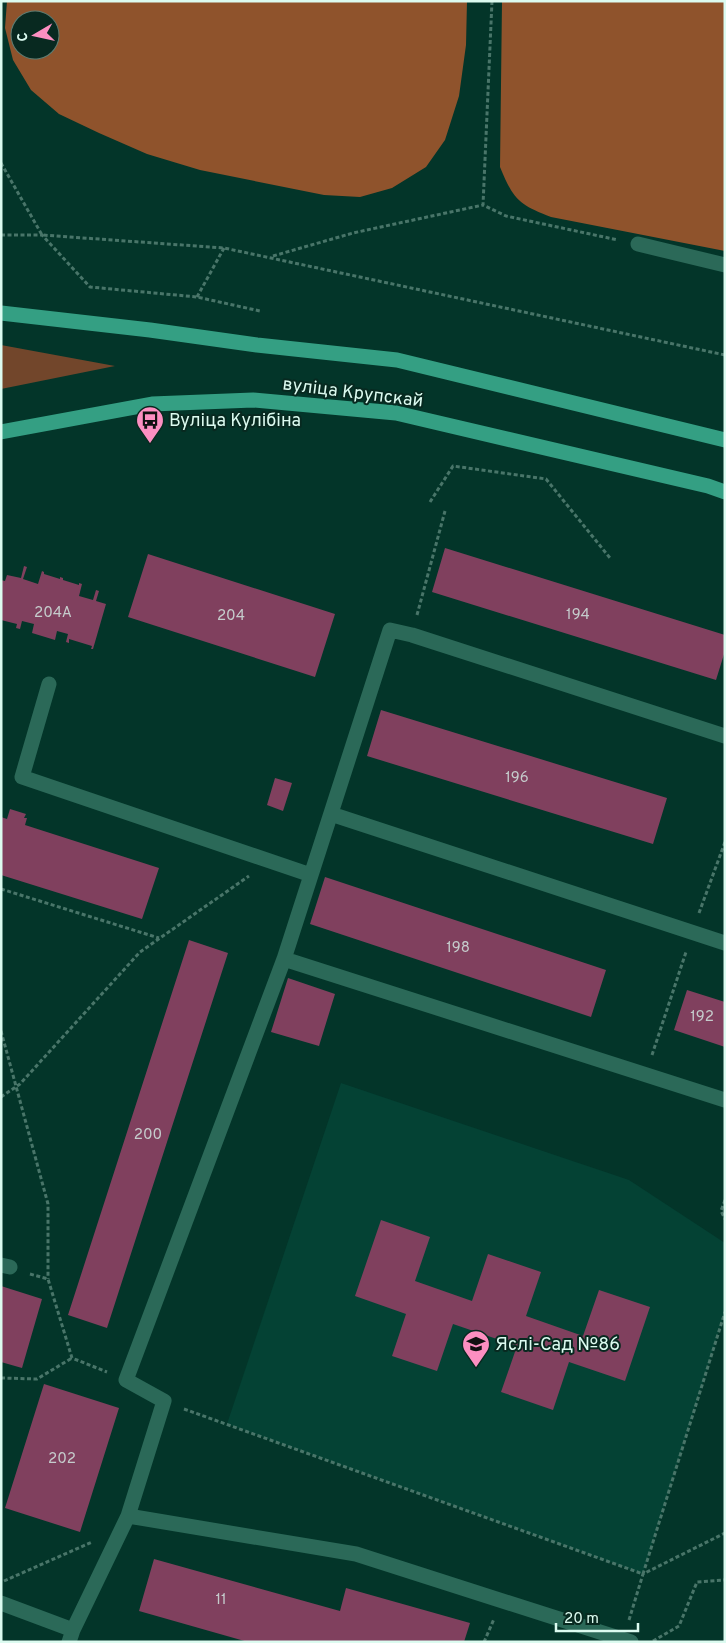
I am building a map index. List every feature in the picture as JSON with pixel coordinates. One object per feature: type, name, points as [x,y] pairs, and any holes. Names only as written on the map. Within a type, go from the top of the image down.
[{"type":"main road","name":"вуліца Крупскай","points":[[1,313],[141,328],[257,345],[397,360],[724,436]]},
{"type":"main road","name":"вуліца Крупскай","points":[[1,432],[152,404],[253,400],[396,413],[708,486],[725,492]]},
{"type":"street","points":[[638,244],[725,266]]},
{"type":"street","points":[[1,1604],[71,1636],[128,1516],[164,1401],[126,1380],[284,960],[390,630],[412,634],[725,736]]},
{"type":"street","points":[[49,684],[22,777],[311,875]]},
{"type":"street","points":[[331,814],[725,943]]},
{"type":"street","points":[[284,960],[725,1100]]},
{"type":"street","points":[[128,1516],[356,1554],[628,1641]]},
{"type":"path","points":[[483,205],[492,1]]},
{"type":"path","points":[[1,163],[42,235],[90,287],[197,297],[260,311]]},
{"type":"path","points":[[270,257],[353,233],[483,205],[506,216],[638,244]]},
{"type":"path","points":[[1,235],[42,235],[224,248],[725,355]]},
{"type":"path","points":[[197,297],[224,248]]},
{"type":"path","points":[[430,502],[453,466],[546,479],[610,558]]},
{"type":"path","points":[[412,634],[445,512]]},
{"type":"path","points":[[645,1074],[692,932],[725,842]]},
{"type":"path","points":[[1,1097],[16,1088],[140,952],[270,861]]},
{"type":"path","points":[[1,888],[160,938]]},
{"type":"path","points":[[1,1031],[48,1204],[48,1279],[72,1358]]},
{"type":"path","points":[[725,1200],[721,1211],[725,1219]]},
{"type":"path","points":[[6,1266],[48,1279]]},
{"type":"path","points":[[628,1641],[643,1574],[725,1312]]},
{"type":"path","points":[[72,1358],[126,1380]]},
{"type":"path","points":[[1,1378],[37,1379],[72,1358]]},
{"type":"path","points":[[164,1401],[643,1574],[725,1533]]},
{"type":"path","points":[[1,1582],[95,1541]]},
{"type":"path","points":[[652,1642],[679,1626],[697,1582],[725,1580]]},
{"type":"shaded area","points":[[7,1],[467,1],[466,45],[459,96],[445,140],[426,167],[392,188],[360,197],[324,195],[200,170],[147,154],[59,114],[31,90],[13,60],[60,60],[60,10],[10,10],[10,48],[5,28]]},
{"type":"shaded area","points":[[502,1],[725,1],[725,251],[551,217],[531,209],[518,200],[509,187],[500,167]]},
{"type":"shaded area","points":[[1,345],[115,366],[1,389]]},
{"type":"shaded area","name":"Яслі-Сад №86","points":[[341,1083],[629,1180],[725,1243],[725,1312],[643,1574],[227,1424]]},
{"type":"building","points":[[445,548],[725,635],[725,651],[716,680],[432,592]]},
{"type":"building","points":[[148,554],[335,614],[315,677],[128,617]]},
{"type":"building","points":[[24,566],[27,567],[23,579],[38,584],[42,571],[44,574],[60,579],[60,577],[63,580],[79,585],[79,583],[82,584],[79,596],[93,600],[96,590],[99,591],[96,601],[106,604],[93,649],[91,649],[92,646],[69,639],[69,643],[66,642],[68,634],[57,631],[55,640],[32,633],[34,624],[22,621],[20,629],[16,628],[17,624],[1,620],[1,580],[5,581],[7,575],[21,578]]},
{"type":"building","points":[[381,710],[667,798],[653,844],[367,756]]},
{"type":"building","points":[[275,778],[292,783],[283,811],[267,805]]},
{"type":"building","points":[[10,809],[26,814],[24,818],[27,818],[25,825],[159,868],[142,919],[1,875],[1,817],[7,819]]},
{"type":"building","points":[[325,877],[606,970],[591,1017],[310,924]]},
{"type":"building","points":[[189,940],[228,953],[107,1328],[68,1315]]},
{"type":"building","points":[[288,978],[335,994],[319,1046],[271,1032]]},
{"type":"building","points":[[687,990],[725,1002],[725,1047],[674,1030]]},
{"type":"building","points":[[381,1220],[430,1237],[415,1281],[472,1301],[488,1254],[541,1272],[526,1316],[583,1336],[599,1290],[650,1307],[625,1381],[569,1362],[553,1410],[501,1392],[517,1346],[453,1324],[437,1371],[392,1356],[406,1314],[355,1296]]},
{"type":"building","points":[[1,1286],[42,1299],[22,1368],[1,1362]]},
{"type":"building","points":[[44,1384],[119,1408],[80,1532],[5,1508]]},
{"type":"building","points":[[154,1559],[340,1611],[346,1588],[470,1623],[464,1642],[248,1642],[139,1611]]},
{"type":"place","name":"Вуліца Кулібіна","points":[[150,444]]},
{"type":"place","name":"Яслі-Сад №86","points":[[476,1368]]}]
